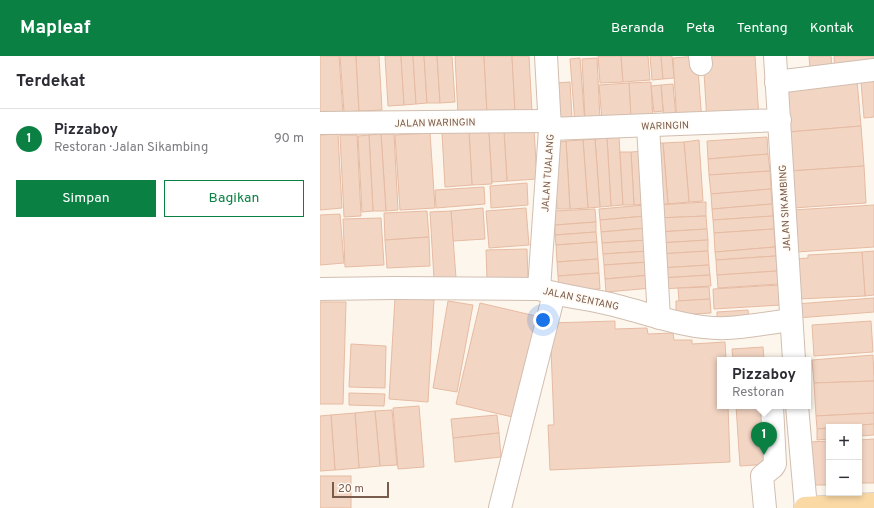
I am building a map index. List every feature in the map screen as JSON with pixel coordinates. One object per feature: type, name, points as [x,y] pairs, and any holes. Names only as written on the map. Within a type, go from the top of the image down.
[{"type":"main road","points":[[806,508],[874,504]]},
{"type":"street","name":"JALAN TUALANG","points":[[500,508],[547,292],[550,125],[546,56]]},
{"type":"street","name":"JALAN SIKAMBING","points":[[775,56],[780,120],[793,357]]},
{"type":"street","points":[[776,82],[874,70]]},
{"type":"street","name":"WARINGIN","points":[[550,125],[648,126],[780,120]]},
{"type":"street","name":"JALAN WARINGIN","points":[[320,123],[550,125]]},
{"type":"street","points":[[648,126],[659,318]]},
{"type":"street","name":"JALAN SENTANG","points":[[320,289],[394,288],[547,292],[605,303],[659,318],[726,328],[790,320]]},
{"type":"street","points":[[765,508],[762,476],[775,464],[772,409]]},
{"type":"street","points":[[798,409],[806,508]]},
{"type":"building","points":[[320,56],[339,56],[343,114],[320,115]]},
{"type":"building","points":[[340,56],[356,56],[359,111],[344,112]]},
{"type":"building","points":[[356,56],[379,56],[382,110],[359,111]]},
{"type":"building","points":[[385,56],[401,56],[404,105],[388,106]]},
{"type":"building","points":[[401,56],[413,56],[416,104],[404,105]]},
{"type":"building","points":[[413,56],[424,56],[427,103],[416,104]]},
{"type":"building","points":[[424,56],[437,56],[440,103],[427,103]]},
{"type":"building","points":[[437,56],[452,56],[455,102],[440,103]]},
{"type":"building","points":[[455,56],[484,56],[487,113],[458,115]]},
{"type":"building","points":[[484,56],[512,56],[515,112],[487,113]]},
{"type":"building","points":[[512,56],[529,56],[532,112],[515,112]]},
{"type":"building","points":[[598,56],[621,56],[623,82],[600,83]]},
{"type":"building","points":[[621,56],[648,56],[650,80],[623,82]]},
{"type":"building","points":[[650,56],[661,56],[663,79],[652,80]]},
{"type":"building","points":[[661,56],[672,56],[674,78],[663,79]]},
{"type":"building","points":[[697,56],[702,122],[677,123],[673,58]]},
{"type":"building","points":[[703,56],[755,56],[759,119],[707,122]]},
{"type":"building","points":[[809,56],[831,56],[832,66],[810,68]]},
{"type":"building","points":[[834,56],[874,56],[874,68],[835,71]]},
{"type":"building","points":[[580,58],[585,124],[575,124],[570,59]]},
{"type":"building","points":[[597,58],[600,119],[585,120],[582,59]]},
{"type":"building","points":[[857,80],[861,126],[788,132],[784,85]]},
{"type":"building","points":[[874,81],[874,117],[864,118],[861,82]]},
{"type":"building","points":[[570,82],[572,118],[558,118],[556,83]]},
{"type":"building","points":[[651,82],[653,121],[631,122],[629,83]]},
{"type":"building","points":[[629,83],[631,119],[602,120],[599,85]]},
{"type":"building","points":[[673,84],[676,118],[664,119],[661,85]]},
{"type":"building","points":[[661,85],[663,111],[654,112],[651,86]]},
{"type":"building","points":[[861,126],[864,166],[790,171],[788,132]]},
{"type":"building","points":[[534,129],[537,179],[507,181],[504,131]]},
{"type":"building","points":[[489,130],[492,184],[472,185],[469,131]]},
{"type":"building","points":[[469,131],[472,185],[445,187],[442,133]]},
{"type":"building","points":[[504,131],[507,181],[492,182],[489,132]]},
{"type":"building","points":[[430,133],[435,208],[400,210],[395,135]]},
{"type":"building","points":[[338,134],[342,208],[320,210],[320,135]]},
{"type":"building","points":[[381,134],[394,134],[398,210],[386,211]]},
{"type":"building","points":[[381,134],[386,211],[373,211],[369,135]]},
{"type":"building","points":[[340,135],[357,135],[361,216],[344,217]]},
{"type":"building","points":[[369,135],[373,211],[362,212],[358,136]]},
{"type":"building","points":[[619,137],[623,205],[611,206],[607,138]]},
{"type":"building","points":[[767,137],[768,154],[708,159],[707,141]]},
{"type":"building","points":[[607,138],[611,206],[600,207],[595,139]]},
{"type":"building","points":[[595,139],[600,207],[588,208],[583,140]]},
{"type":"building","points":[[583,140],[588,208],[570,209],[566,141]]},
{"type":"building","points":[[699,140],[703,201],[689,202],[684,142]]},
{"type":"building","points":[[566,141],[570,209],[557,209],[554,143]]},
{"type":"building","points":[[684,142],[689,202],[668,204],[663,143]]},
{"type":"building","points":[[663,143],[668,204],[656,204],[651,144]]},
{"type":"building","points":[[645,151],[648,204],[634,205],[631,152]]},
{"type":"building","points":[[620,152],[631,152],[634,205],[623,205]]},
{"type":"building","points":[[768,154],[770,171],[709,175],[708,159]]},
{"type":"building","points":[[864,166],[866,203],[793,208],[790,171]]},
{"type":"building","points":[[770,171],[771,189],[711,194],[709,175]]},
{"type":"building","points":[[527,183],[528,205],[491,208],[490,186]]},
{"type":"building","points":[[484,187],[485,204],[436,208],[435,190]]},
{"type":"building","points":[[771,189],[772,204],[712,209],[711,194]]},
{"type":"building","points":[[706,202],[706,216],[657,218],[657,205]]},
{"type":"building","points":[[772,204],[773,216],[713,220],[712,209]]},
{"type":"building","points":[[645,205],[646,216],[600,220],[599,209]]},
{"type":"building","points":[[874,205],[874,247],[796,252],[793,210]]},
{"type":"building","points":[[483,208],[485,239],[453,241],[451,211]]},
{"type":"building","points":[[526,208],[529,245],[489,248],[486,211]]},
{"type":"building","points":[[595,209],[596,222],[555,225],[554,211]]},
{"type":"building","points":[[427,211],[429,237],[385,240],[384,213]]},
{"type":"building","points":[[451,211],[456,278],[434,279],[430,212]]},
{"type":"building","points":[[340,214],[344,263],[320,265],[320,215]]},
{"type":"building","points":[[646,216],[647,228],[601,232],[600,220]]},
{"type":"building","points":[[706,216],[707,229],[658,232],[657,218]]},
{"type":"building","points":[[773,216],[774,229],[714,233],[713,220]]},
{"type":"building","points":[[381,218],[384,265],[345,267],[343,219]]},
{"type":"building","points":[[596,222],[596,232],[555,235],[555,225]]},
{"type":"building","points":[[647,228],[648,240],[602,243],[601,232]]},
{"type":"building","points":[[707,229],[708,240],[659,243],[658,232]]},
{"type":"building","points":[[774,229],[775,247],[715,252],[714,233]]},
{"type":"building","points":[[596,232],[597,242],[556,245],[555,235]]},
{"type":"building","points":[[429,237],[430,266],[387,268],[385,240]]},
{"type":"building","points":[[648,240],[649,251],[603,254],[602,243]]},
{"type":"building","points":[[708,240],[708,251],[659,254],[659,243]]},
{"type":"building","points":[[597,242],[598,259],[557,262],[556,245]]},
{"type":"building","points":[[775,247],[776,256],[716,260],[715,252]]},
{"type":"building","points":[[527,249],[528,278],[487,279],[486,250]]},
{"type":"building","points":[[649,251],[650,262],[604,265],[603,254]]},
{"type":"building","points":[[708,251],[709,265],[660,268],[659,254]]},
{"type":"building","points":[[874,251],[874,295],[865,296],[862,252]]},
{"type":"building","points":[[862,252],[865,296],[797,299],[795,259],[808,258],[808,255]]},
{"type":"building","points":[[776,256],[777,271],[717,275],[716,260]]},
{"type":"building","points":[[598,259],[599,273],[558,276],[557,262]]},
{"type":"building","points":[[650,262],[651,275],[605,279],[604,265]]},
{"type":"building","points":[[709,265],[710,275],[661,278],[660,268]]},
{"type":"building","points":[[777,271],[778,284],[718,288],[717,275]]},
{"type":"building","points":[[599,273],[600,289],[559,291],[558,276]]},
{"type":"building","points":[[651,275],[652,288],[606,292],[605,279]]},
{"type":"building","points":[[710,275],[711,286],[662,289],[661,278]]},
{"type":"building","points":[[779,285],[781,305],[714,309],[713,289]]},
{"type":"building","points":[[709,287],[710,299],[679,301],[678,288]]},
{"type":"building","points":[[395,298],[434,300],[428,402],[389,399]]},
{"type":"building","points":[[874,298],[874,312],[797,318],[796,304]]},
{"type":"building","points":[[710,299],[711,313],[676,315],[676,301]]},
{"type":"building","points":[[448,301],[473,305],[457,392],[433,388]]},
{"type":"building","points":[[320,302],[346,302],[343,404],[320,404]]},
{"type":"building","points":[[480,303],[540,317],[517,418],[456,404]]},
{"type":"building","points":[[748,310],[749,319],[717,321],[717,312]]},
{"type":"building","points":[[615,321],[615,329],[647,328],[648,334],[673,333],[674,340],[692,340],[692,344],[725,342],[726,357],[717,357],[717,409],[728,409],[730,462],[550,470],[548,425],[554,425],[550,323]]},
{"type":"building","points":[[871,321],[873,352],[814,356],[812,325]]},
{"type":"building","points":[[351,344],[386,346],[385,388],[349,387]]},
{"type":"building","points":[[763,347],[764,357],[733,357],[732,349]]},
{"type":"building","points":[[873,355],[874,381],[814,383],[812,360]]},
{"type":"building","points":[[874,381],[874,413],[816,416],[814,383]]},
{"type":"building","points":[[349,393],[385,394],[384,406],[349,405]]},
{"type":"building","points":[[419,406],[424,467],[398,469],[393,408]]},
{"type":"building","points":[[736,409],[767,409],[770,464],[740,466]]},
{"type":"building","points":[[392,410],[397,465],[380,466],[375,411]]},
{"type":"building","points":[[375,411],[380,466],[359,468],[355,413]]},
{"type":"building","points":[[355,413],[359,468],[335,470],[331,415]]},
{"type":"building","points":[[874,413],[874,424],[826,424],[826,428],[817,429],[816,416]]},
{"type":"building","points":[[331,415],[335,470],[320,471],[320,416]]},
{"type":"building","points":[[497,415],[499,433],[453,438],[451,419]]},
{"type":"building","points":[[874,424],[874,435],[862,436],[862,425]]},
{"type":"building","points":[[826,428],[826,439],[817,440],[817,429]]},
{"type":"building","points":[[499,433],[501,457],[455,462],[453,438]]},
{"type":"building","points":[[874,439],[874,483],[862,483],[862,440]]},
{"type":"building","points":[[826,441],[826,485],[812,485],[810,442]]},
{"type":"building","points":[[320,476],[351,476],[351,508],[320,508]]},
{"type":"place","name":"Pizzaboy","points":[[764,455]]}]
